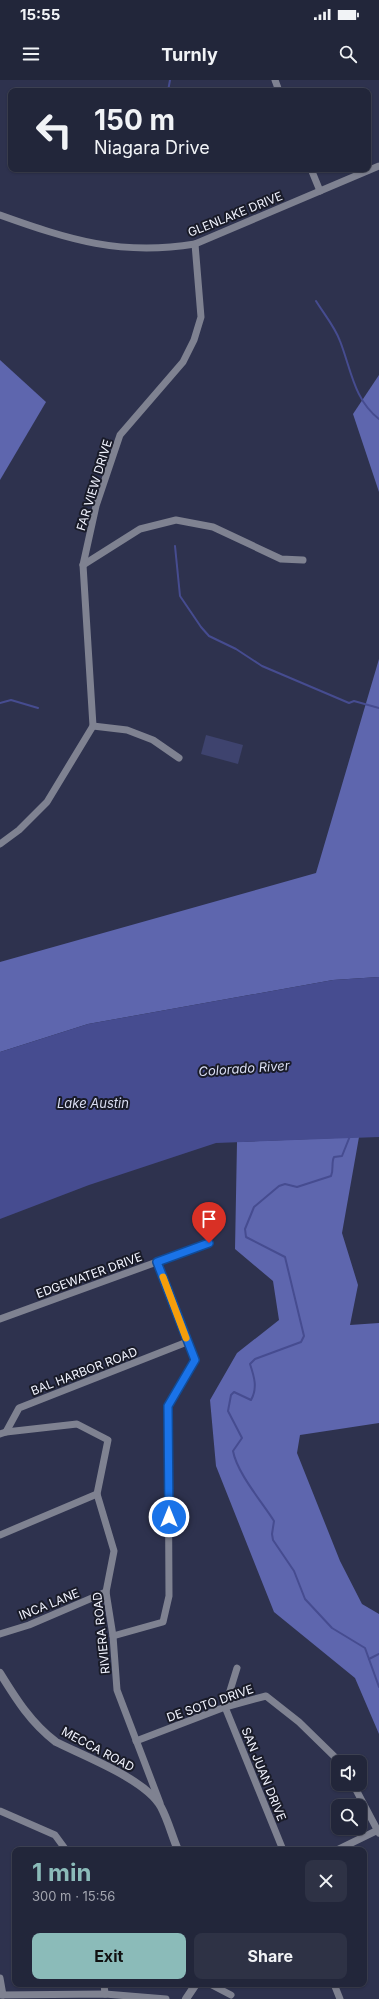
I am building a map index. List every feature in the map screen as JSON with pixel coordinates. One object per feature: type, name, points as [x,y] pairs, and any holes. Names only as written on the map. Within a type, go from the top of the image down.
[{"type":"street","points":[[312,172],[320,191]]},
{"type":"street","name":"GLENLAKE DRIVE","points":[[0,215],[50,233],[88,243],[140,249],[165,249],[195,244],[365,172]]},
{"type":"street","name":"FAR VIEW DRIVE","points":[[93,726],[83,565],[96,506],[120,435],[183,362],[194,340],[201,317],[195,244]]},
{"type":"street","points":[[83,565],[140,529],[176,520],[213,526],[281,559],[303,560]]},
{"type":"street","points":[[0,844],[19,830],[47,802],[93,726],[127,730],[147,737],[179,758]]},
{"type":"street","name":"EDGEWATER DRIVE","points":[[0,1319],[209,1243]]},
{"type":"street","points":[[113,1636],[163,1622],[169,1596],[168,1406],[195,1360],[157,1262]]},
{"type":"street","name":"BAL HARBOR ROAD","points":[[3,1433],[19,1408],[187,1342]]},
{"type":"street","name":"RIVIERA ROAD","points":[[3,1433],[77,1424],[108,1440],[97,1494],[114,1551],[106,1592],[113,1636],[117,1690],[161,1806]]},
{"type":"street","points":[[0,1535],[97,1494]]},
{"type":"street","name":"INCA LANE","points":[[0,1634],[30,1625],[106,1592]]},
{"type":"street","points":[[225,1707],[237,1668]]},
{"type":"street","name":"MECCA ROAD","points":[[0,1673],[26,1713],[45,1734],[56,1742],[133,1781],[152,1795],[161,1806],[177,1847]]},
{"type":"street","name":"DE SOTO DRIVE","points":[[136,1741],[225,1707],[266,1696],[299,1722],[333,1755]]},
{"type":"street","name":"SAN JUAN DRIVE","points":[[225,1707],[282,1847]]},
{"type":"street","points":[[343,1847],[378,1832],[357,1791]]},
{"type":"street","points":[[0,1811],[56,1835],[64,1847]]},
{"type":"street","points":[[0,1978],[1,1995],[105,1994],[166,1999]]},
{"type":"street","points":[[104,1987],[105,1994]]},
{"type":"street","points":[[186,1999],[194,1987]]},
{"type":"street","points":[[216,1987],[231,1995]]},
{"type":"street","points":[[335,1987],[340,1999]]},
{"type":"shaded area","points":[[0,360],[46,402],[0,480]]},
{"type":"shaded area","points":[[379,375],[379,492],[353,414]]},
{"type":"shaded area","points":[[379,659],[379,977],[333,980],[88,1024],[0,1052],[0,962],[316,873]]},
{"type":"shaded area","points":[[206,735],[243,745],[238,764],[201,754]]},
{"type":"shaded area","points":[[359,1137],[342,1233],[358,1285],[350,1325],[379,1323],[379,1423],[300,1435],[297,1453],[340,1561],[362,1604],[379,1614],[379,1734],[355,1678],[274,1612],[216,1466],[210,1400],[237,1353],[279,1320],[273,1281],[235,1249],[237,1142]]},
{"type":"water","name":"Lake Austin","points":[[379,977],[379,1137],[216,1143],[89,1185],[0,1219],[0,1052],[88,1024],[333,980]]},
{"type":"waterway","points":[[169,88],[170,80]]},
{"type":"waterway","points":[[316,301],[338,336],[354,383],[364,403],[379,419]]},
{"type":"waterway","points":[[175,546],[180,596],[209,636],[236,649],[262,666],[349,703],[354,701],[379,708]]},
{"type":"waterway","points":[[0,703],[11,700],[38,708]]},
{"type":"waterway","points":[[350,1136],[342,1156],[334,1157],[331,1176],[297,1187],[285,1184],[279,1186],[254,1207],[245,1229],[246,1237],[285,1257],[304,1336],[301,1342],[255,1359],[250,1364],[255,1386],[251,1400],[234,1392],[231,1395],[228,1411],[242,1438],[233,1451],[235,1460],[250,1487],[274,1521],[272,1534],[273,1540],[294,1571],[305,1599],[332,1628],[365,1648],[379,1687]]},
{"type":"waterway","points":[[369,1659],[379,1654]]},
{"type":"slow traffic","points":[[163,1277],[186,1338]]},
{"type":"route","points":[[169,1517],[168,1406],[195,1360],[157,1262],[209,1243]]},
{"type":"water label","name":"Colorado River","points":[[244,1068]]}]
